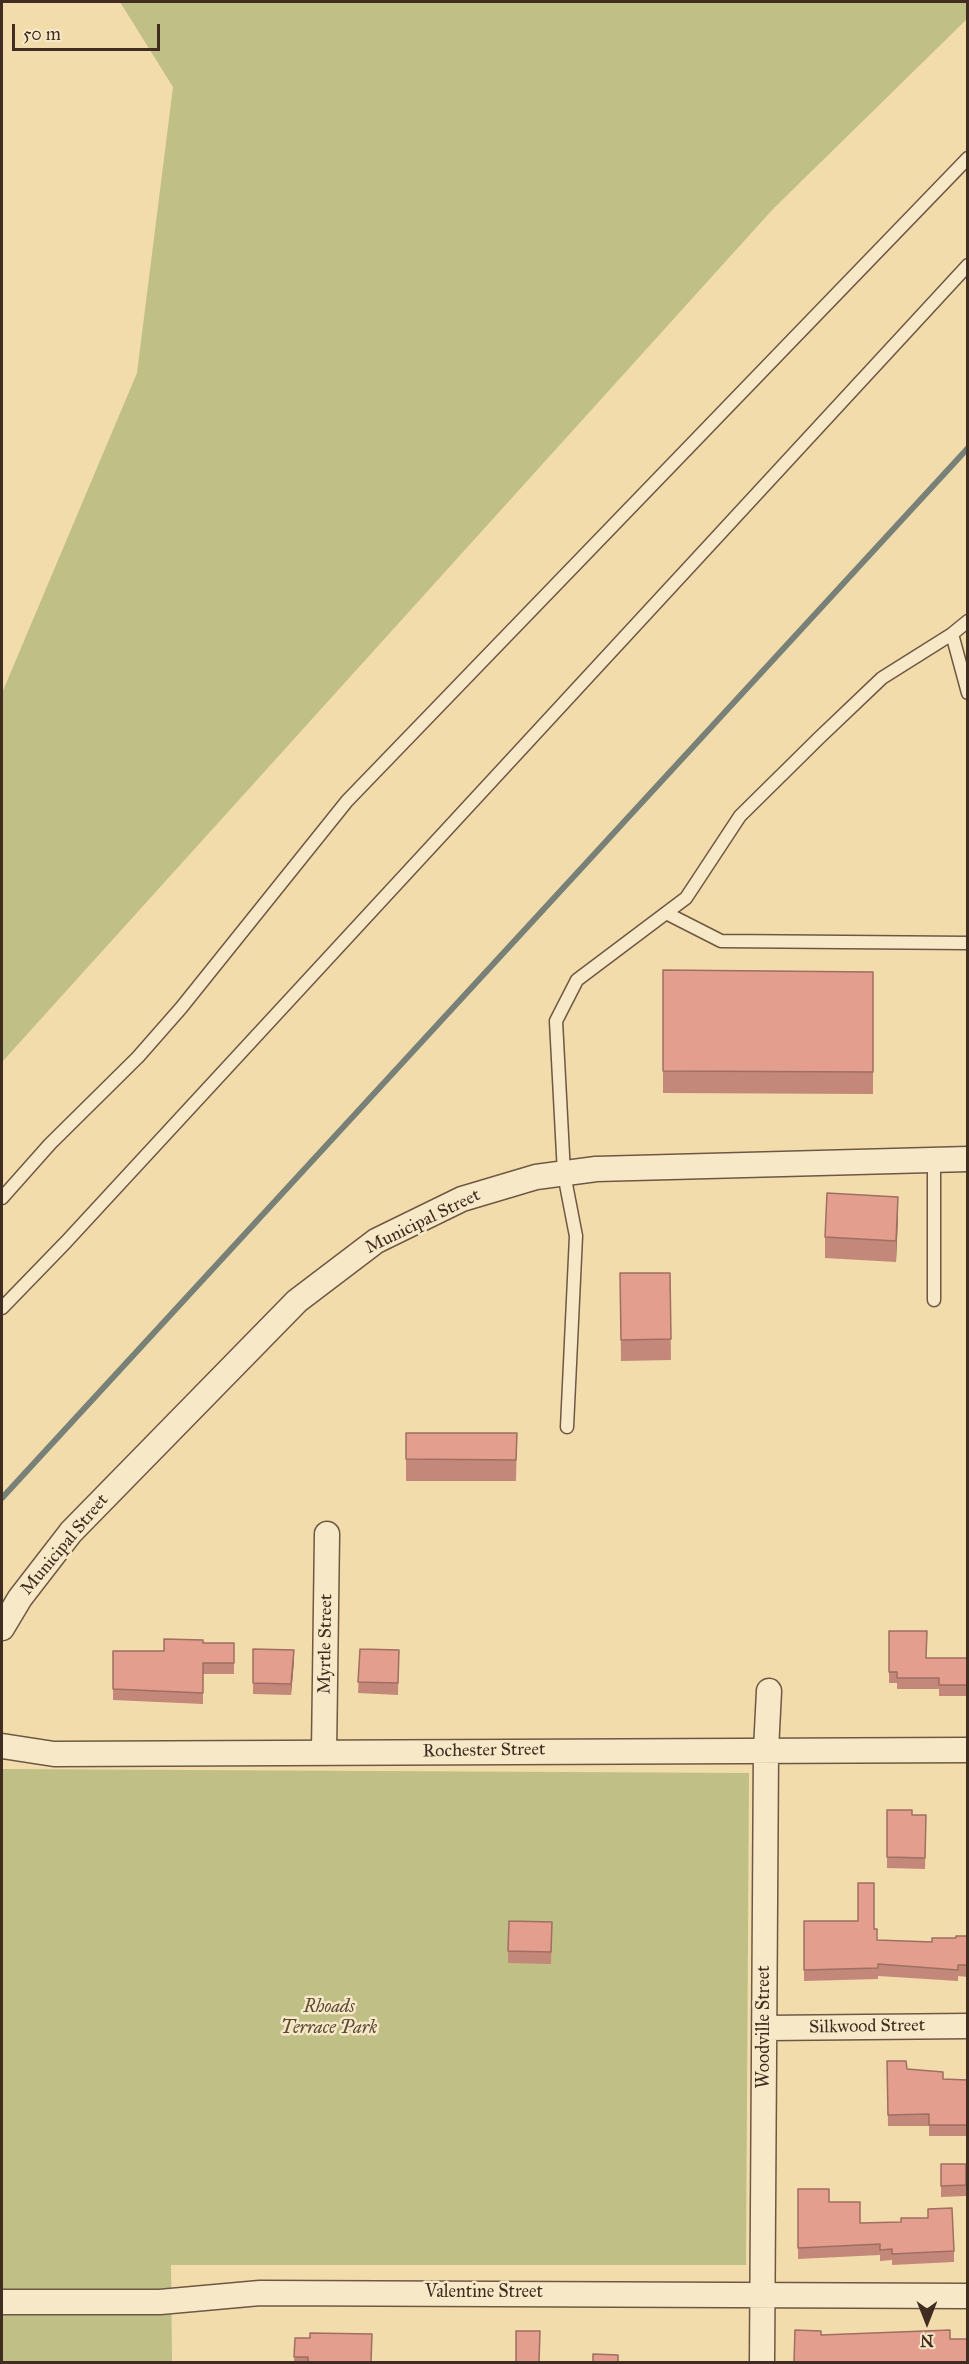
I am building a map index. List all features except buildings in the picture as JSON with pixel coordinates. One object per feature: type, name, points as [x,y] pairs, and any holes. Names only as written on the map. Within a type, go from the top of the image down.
[{"type":"street","name":"Municipal Street","points":[[2,1628],[20,1598],[71,1532],[297,1301],[376,1241],[462,1199],[536,1177],[597,1169],[968,1159]]},
{"type":"street","name":"Myrtle Street","points":[[324,1753],[327,1534]]},
{"type":"street","name":"Woodville Street","points":[[762,2362],[766,2028],[766,1750],[769,1691]]},
{"type":"street","name":"Rochester Street","points":[[2,1746],[54,1754],[968,1750]]},
{"type":"street","name":"Silkwood Street","points":[[766,2028],[968,2026]]},
{"type":"street","name":"Valentine Street","points":[[2,2302],[160,2302],[260,2293],[762,2293],[968,2296]]},
{"type":"lane","points":[[2,1198],[50,1144],[115,1081],[174,1016],[347,801],[968,158]]},
{"type":"lane","points":[[2,1308],[66,1242],[968,265]]},
{"type":"lane","points":[[567,1427],[576,1236],[564,1174],[556,1022],[577,980],[686,898],[740,816],[819,738],[882,678],[952,634],[968,621]]},
{"type":"lane","points":[[952,634],[968,693]]},
{"type":"lane","points":[[666,913],[721,941],[968,943]]},
{"type":"lane","points":[[934,1161],[934,1300]]},
{"type":"green space","points":[[120,2],[967,2],[968,18],[773,209],[2,1062],[2,693],[137,373],[173,87]]},
{"type":"green space","name":"Rhoads Terrace Park","points":[[2,1769],[749,1773],[746,2265],[171,2265],[172,2362],[2,2362]]},
{"type":"waterway","points":[[2,1498],[968,448]]}]
